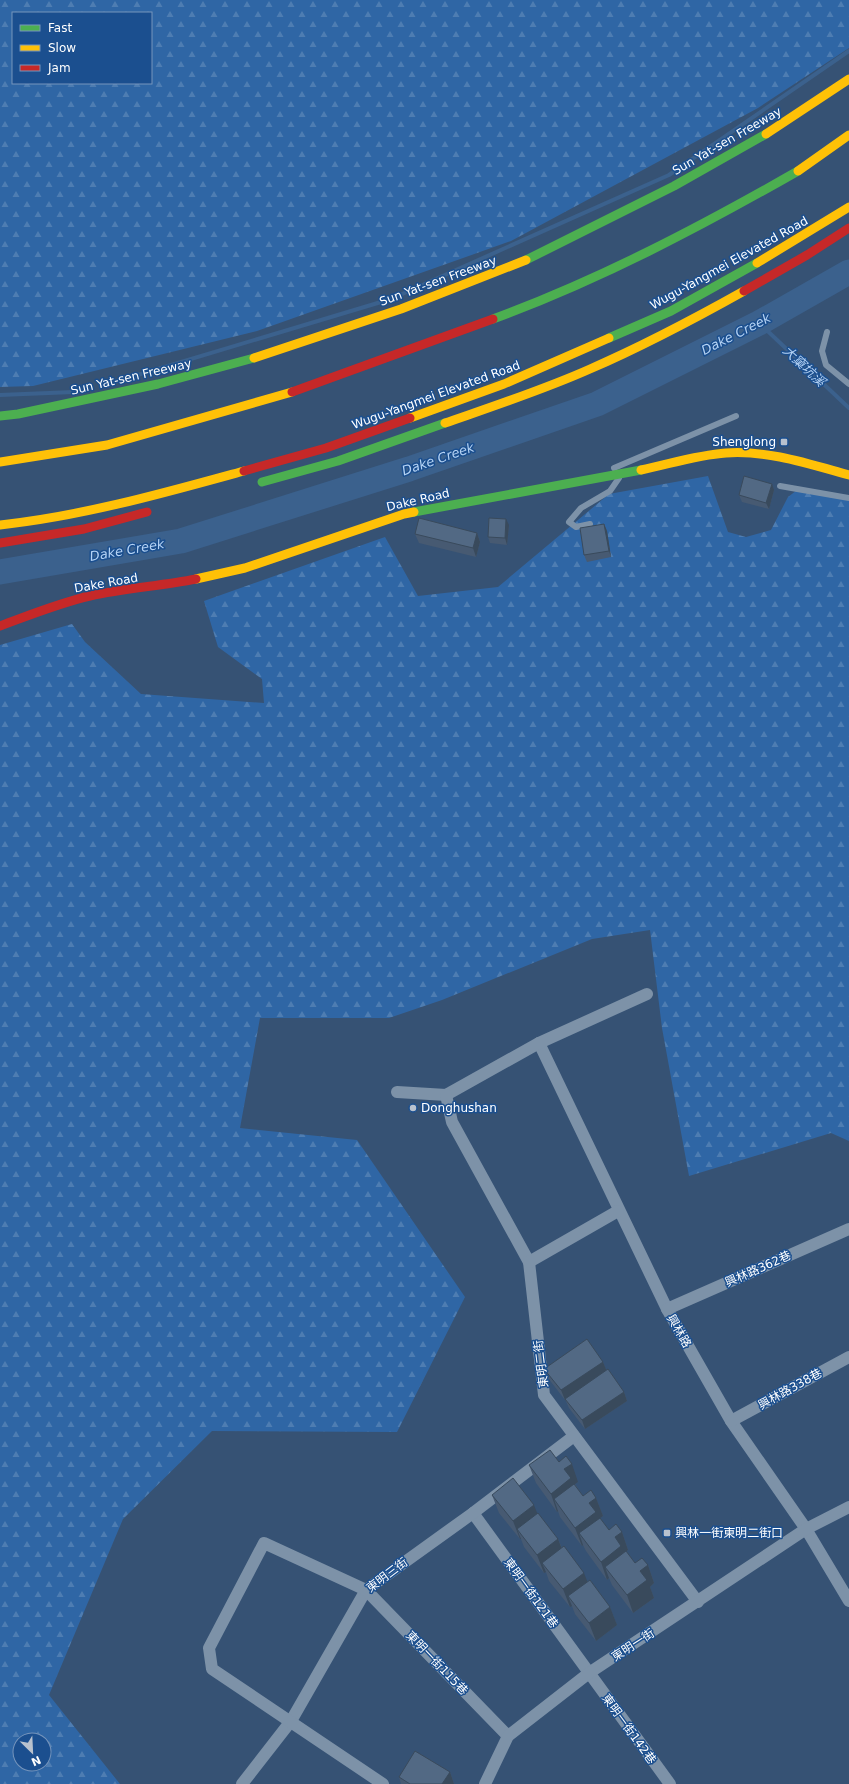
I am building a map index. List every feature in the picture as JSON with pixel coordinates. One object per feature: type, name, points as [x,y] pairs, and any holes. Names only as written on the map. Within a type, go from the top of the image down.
[{"type":"main road","name":"Sun Yat-sen Freeway","points":[[0,416],[18,414],[158,384],[269,354],[401,309],[512,267],[674,186],[761,138],[849,79]]},
{"type":"main road","points":[[0,462],[107,445],[287,394],[548,299],[687,232],[796,171],[849,135]]},
{"type":"main road","name":"Wugu-Yangmei Elevated Road","points":[[0,525],[37,522],[139,500],[326,448],[504,384],[671,311],[827,222],[849,207]]},
{"type":"main road","points":[[249,485],[338,461],[512,400],[590,369],[679,327],[807,255],[849,228]]},
{"type":"main road","name":"Dake Road","points":[[0,626],[54,606],[91,596],[167,585],[245,568],[404,514],[623,474],[696,457],[727,453],[753,453],[781,456],[849,475]]},
{"type":"main road","points":[[0,543],[84,529],[159,509]]},
{"type":"street","points":[[397,1092],[446,1095],[539,1043],[647,994]]},
{"type":"street","name":"興林路","points":[[539,1043],[618,1211],[667,1309],[731,1422],[806,1529],[849,1601]]},
{"type":"street","name":"東明二街","points":[[446,1095],[452,1122],[529,1262],[544,1395],[698,1602]]},
{"type":"street","points":[[529,1262],[618,1211]]},
{"type":"street","name":"興林路362巷","points":[[667,1309],[849,1229]]},
{"type":"street","name":"興林路338巷","points":[[731,1422],[849,1357]]},
{"type":"street","name":"東明三街","points":[[242,1784],[292,1721],[366,1590],[473,1513],[574,1436]]},
{"type":"street","name":"東明一街","points":[[485,1784],[508,1736],[589,1674],[806,1529],[849,1506]]},
{"type":"street","name":"東明一街121巷","points":[[473,1513],[589,1674]]},
{"type":"street","points":[[366,1590],[264,1543],[209,1648],[212,1669],[292,1721],[383,1784]]},
{"type":"street","name":"東明一街115巷","points":[[366,1590],[508,1736]]},
{"type":"street","name":"東明一街142巷","points":[[589,1674],[670,1784]]},
{"type":"lane","points":[[827,332],[822,351],[826,365],[849,384]]},
{"type":"lane","points":[[587,480],[736,416]]},
{"type":"lane","points":[[590,524],[576,527],[569,522],[581,508],[610,491],[623,474]]},
{"type":"lane","points":[[780,486],[849,498]]},
{"type":"green space","points":[[0,0],[849,0],[849,48],[758,108],[511,241],[257,331],[33,386],[0,387]]},
{"type":"green space","points":[[708,476],[728,532],[746,537],[771,530],[788,497],[801,487],[849,498],[849,1141],[831,1133],[689,1176],[662,1028],[650,930],[592,939],[442,1000],[389,1018],[260,1018],[240,1128],[357,1140],[465,1297],[397,1432],[212,1431],[123,1519],[49,1695],[120,1784],[0,1784],[0,645],[72,624],[85,642],[141,694],[264,703],[262,679],[218,647],[204,601],[385,537],[418,596],[498,587],[609,494]]},
{"type":"building","points":[[744,476],[772,484],[766,503],[739,495]]},
{"type":"building","points":[[419,518],[477,533],[473,548],[415,534]]},
{"type":"building","points":[[489,518],[506,519],[505,538],[488,537]]},
{"type":"building","points":[[604,524],[609,551],[584,555],[580,528]]},
{"type":"building","points":[[587,1339],[603,1362],[561,1390],[544,1369]]},
{"type":"building","points":[[608,1369],[624,1392],[582,1420],[565,1399]]},
{"type":"building","points":[[550,1450],[559,1462],[566,1456],[572,1464],[564,1469],[571,1478],[551,1494],[529,1465]]},
{"type":"building","points":[[513,1478],[534,1505],[513,1521],[492,1495]]},
{"type":"building","points":[[574,1484],[583,1496],[591,1490],[596,1498],[589,1503],[596,1512],[575,1528],[554,1499]]},
{"type":"building","points":[[538,1513],[558,1539],[537,1555],[517,1529]]},
{"type":"building","points":[[600,1518],[609,1530],[616,1524],[622,1532],[615,1537],[621,1546],[601,1562],[579,1533]]},
{"type":"building","points":[[564,1546],[584,1573],[563,1589],[542,1563]]},
{"type":"building","points":[[626,1551],[635,1563],[642,1558],[648,1565],[640,1571],[647,1580],[627,1595],[605,1567]]},
{"type":"building","points":[[590,1580],[610,1607],[589,1623],[568,1596]]},
{"type":"building","points":[[415,1751],[450,1772],[442,1784],[410,1784],[399,1777]]},
{"type":"waterway","points":[[111,383],[391,299],[669,175],[849,51]]},
{"type":"waterway","name":"Dake Creek","points":[[0,572],[181,541],[409,469],[597,404],[759,323],[849,272]]},
{"type":"waterway","name":"大窠坑溪","points":[[759,323],[849,408]]},
{"type":"waterway","points":[[0,395],[73,392]]},
{"type":"traffic: fast","points":[[526,260],[674,186],[766,134]]},
{"type":"traffic: fast","points":[[493,319],[533,304],[610,270],[724,212],[798,171]]},
{"type":"traffic: fast","points":[[609,338],[671,311],[757,263]]},
{"type":"traffic: fast","points":[[0,416],[18,414],[158,384],[254,358]]},
{"type":"traffic: fast","points":[[262,482],[338,461],[445,423]]},
{"type":"traffic: fast","points":[[414,512],[641,470]]},
{"type":"traffic: slow","points":[[766,134],[849,79]]},
{"type":"traffic: slow","points":[[798,171],[849,135]]},
{"type":"traffic: slow","points":[[757,263],[849,207]]},
{"type":"traffic: slow","points":[[254,358],[401,309],[526,260]]},
{"type":"traffic: slow","points":[[445,423],[572,377],[668,332],[744,291]]},
{"type":"traffic: slow","points":[[410,418],[504,384],[609,338]]},
{"type":"traffic: slow","points":[[0,462],[107,445],[292,392]]},
{"type":"traffic: slow","points":[[641,470],[705,456],[726,453],[742,453],[773,456],[804,462],[849,475]]},
{"type":"traffic: slow","points":[[0,525],[93,510],[244,471]]},
{"type":"traffic: slow","points":[[196,579],[245,568],[404,514],[414,512]]},
{"type":"traffic: jam","points":[[744,291],[807,255],[849,228]]},
{"type":"traffic: jam","points":[[292,392],[493,319]]},
{"type":"traffic: jam","points":[[244,471],[326,448],[410,418]]},
{"type":"traffic: jam","points":[[0,543],[84,529],[147,512]]},
{"type":"traffic: jam","points":[[0,626],[56,606],[90,596],[196,579]]},
{"type":"place","name":"Shenglong","points":[[784,442]]},
{"type":"place","name":"Donghushan","points":[[413,1108]]},
{"type":"place","name":"興林一街東明二街口","points":[[667,1533]]}]
